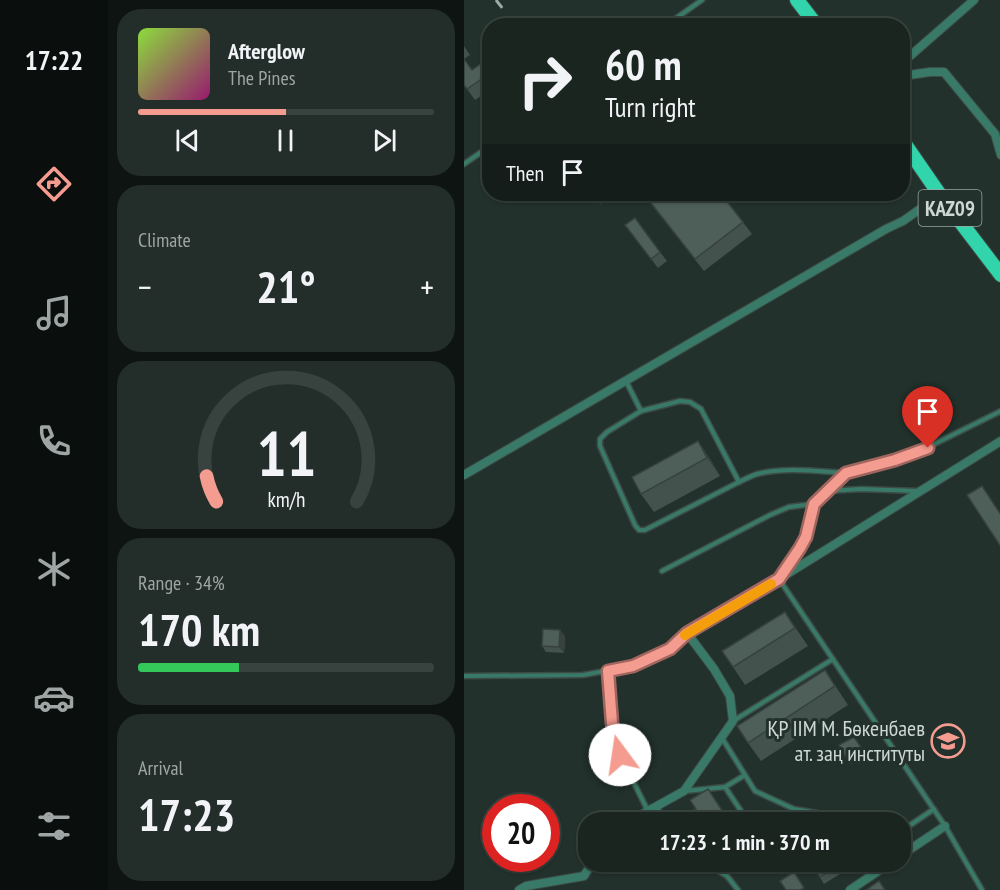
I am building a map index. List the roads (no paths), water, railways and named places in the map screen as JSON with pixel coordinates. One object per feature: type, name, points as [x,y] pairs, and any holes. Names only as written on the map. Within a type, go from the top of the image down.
[{"type":"highway","points":[[797,0],[811,18]]},
{"type":"highway","name":"KAZ09","points":[[910,152],[1001,275]]},
{"type":"street","points":[[910,56],[974,0]]},
{"type":"street","points":[[910,75],[944,72],[995,134],[1001,155]]},
{"type":"street","points":[[464,475],[903,221],[940,195]]},
{"type":"street","points":[[648,811],[684,791],[733,721],[730,696],[714,669],[687,633],[779,579],[1001,441]]},
{"type":"street","points":[[911,849],[945,826]]},
{"type":"street","points":[[519,890],[526,886],[584,876],[586,872]]},
{"type":"street","points":[[850,890],[877,872]]},
{"type":"lane","points":[[676,18],[702,0]]},
{"type":"lane","points":[[464,164],[482,152]]},
{"type":"lane","points":[[626,381],[641,411]]},
{"type":"lane","points":[[739,482],[701,409],[690,402],[680,401],[641,411],[606,432],[600,440],[600,446],[635,525],[639,530],[645,530],[756,474],[797,470],[846,473],[914,454],[1001,411]]},
{"type":"lane","points":[[846,473],[814,504],[806,537],[779,579],[945,826],[982,890]]},
{"type":"lane","points":[[826,491],[861,489],[920,491]]},
{"type":"lane","points":[[662,572],[770,515],[789,507],[814,504]]},
{"type":"lane","points":[[464,676],[583,675],[608,671],[633,666],[670,649],[687,633]]},
{"type":"lane","points":[[733,721],[833,659]]},
{"type":"lane","points":[[608,671],[612,723],[620,755],[648,811]]},
{"type":"lane","points":[[722,738],[755,791],[794,809],[811,812]]},
{"type":"lane","points":[[684,791],[725,787],[745,775]]},
{"type":"lane","points":[[725,787],[741,812]]},
{"type":"lane","points":[[657,806],[660,812]]},
{"type":"lane","points":[[911,825],[934,810]]},
{"type":"lane","points":[[720,872],[727,876],[738,890]]},
{"type":"railway","points":[[496,0],[507,14]]},
{"type":"place","name":"ҚР ІІМ М. Бөкенбаев ат. заң институты","points":[[948,741]]}]
